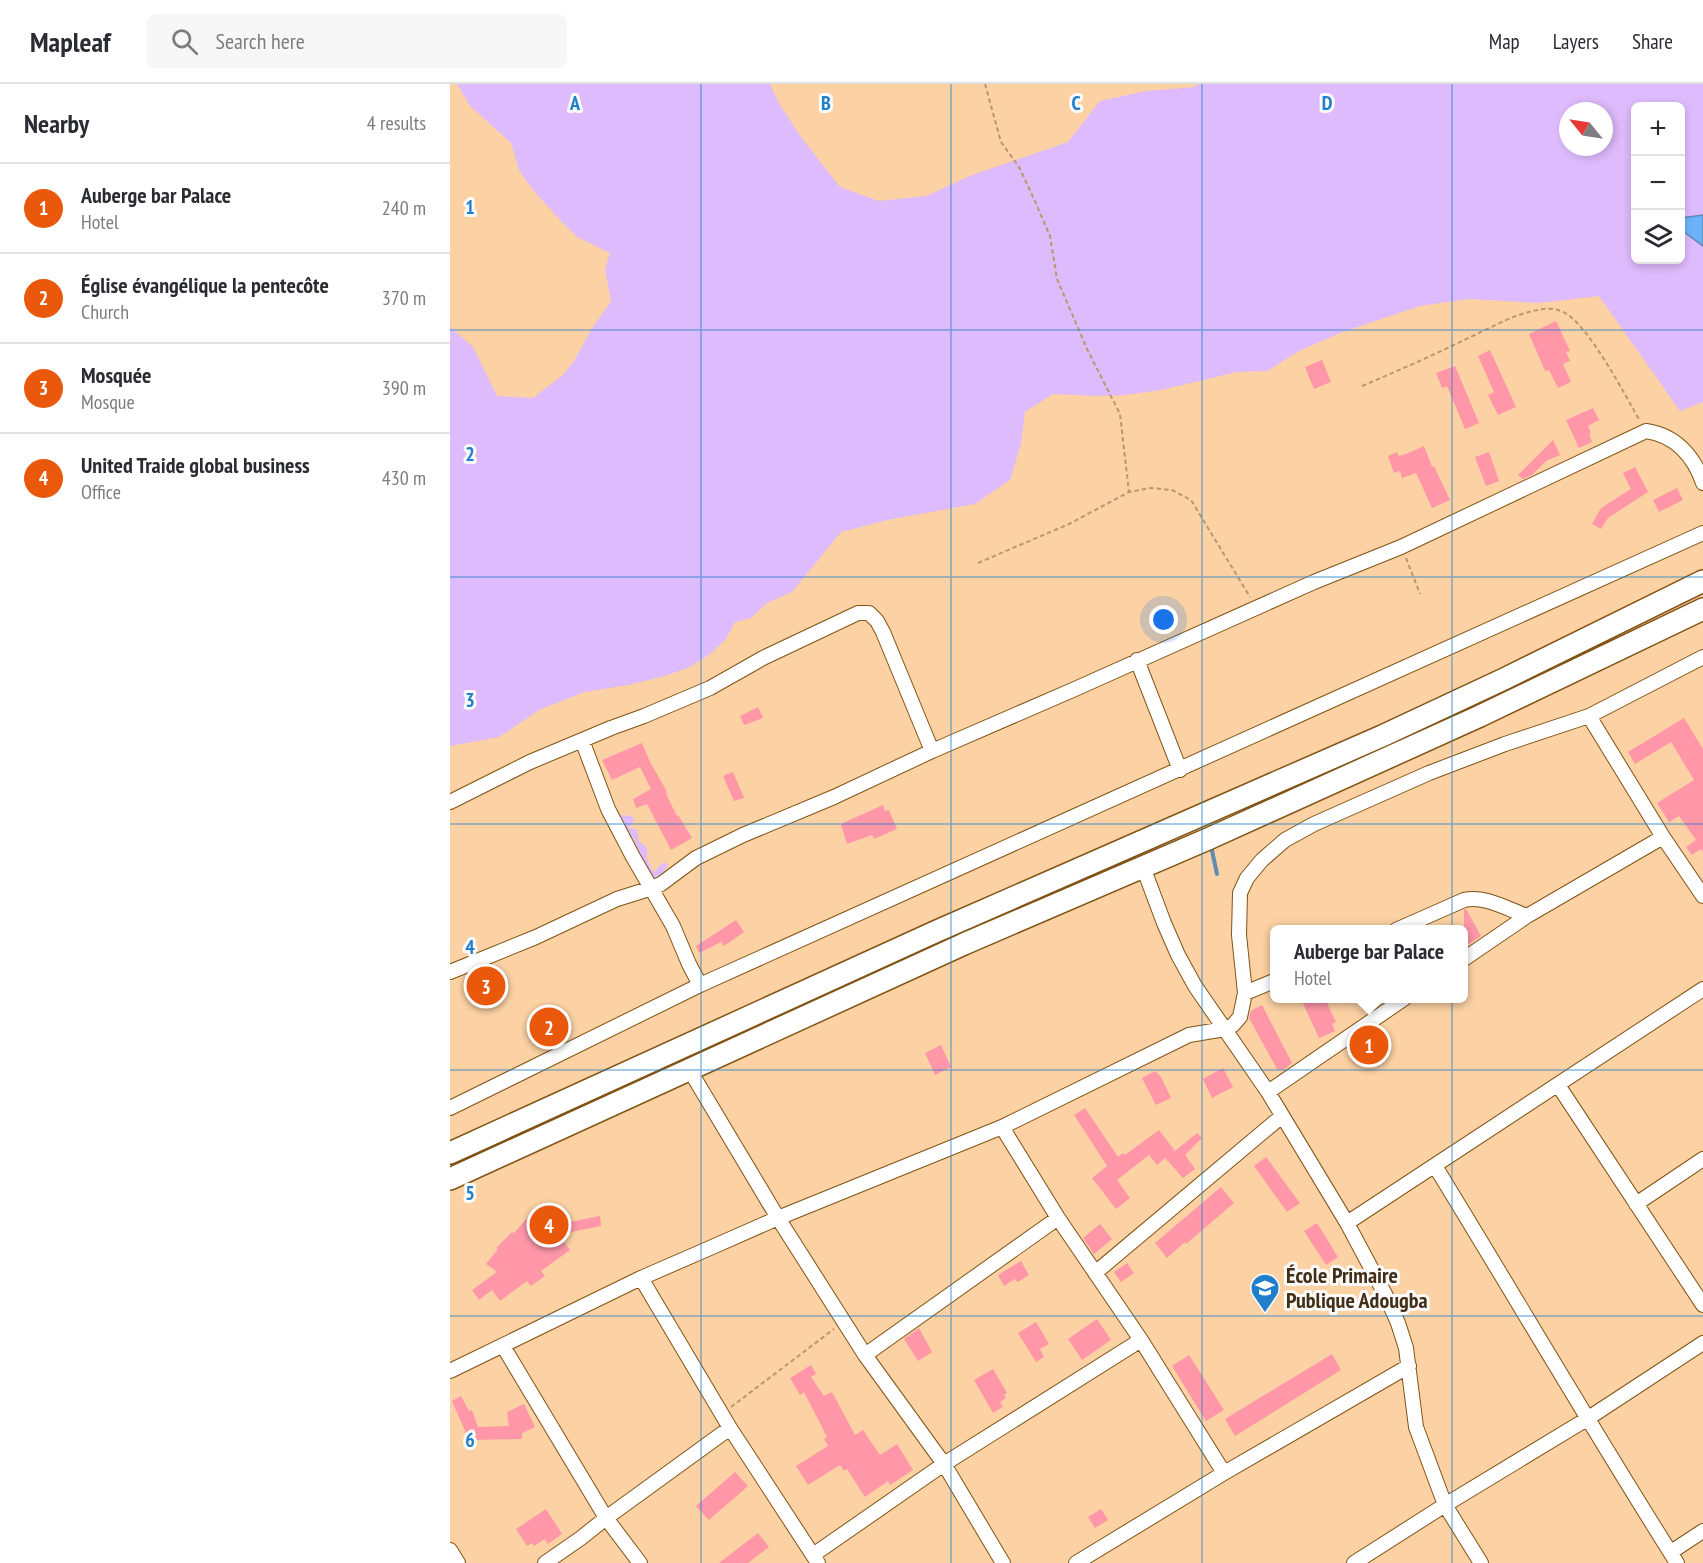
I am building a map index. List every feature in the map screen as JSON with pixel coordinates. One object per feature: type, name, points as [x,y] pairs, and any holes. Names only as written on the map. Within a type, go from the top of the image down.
[{"type":"main road","points":[[450,1153],[937,931],[1382,736],[1703,581]]},
{"type":"main road","points":[[450,1179],[964,944],[1143,867],[1480,716],[1703,609]]},
{"type":"street","points":[[450,972],[536,937],[617,899],[662,884],[696,858],[727,842],[834,797],[932,751],[1314,582],[1401,547],[1646,431],[1657,432],[1670,438],[1683,449],[1693,460],[1703,483]]},
{"type":"street","points":[[450,1108],[700,985],[1703,533]]},
{"type":"street","points":[[450,802],[523,765],[710,688],[763,658],[858,613],[869,613],[883,632],[932,751]]},
{"type":"street","points":[[450,1371],[641,1278],[778,1218],[1002,1127],[1189,1035],[1225,1029],[1233,1025],[1240,1017],[1245,993],[1239,935],[1240,894],[1247,878],[1262,860],[1285,840],[1314,824],[1429,773],[1505,744],[1589,716],[1703,657]]},
{"type":"street","points":[[1137,660],[1179,770]]},
{"type":"street","points":[[1589,716],[1663,837],[1703,896]]},
{"type":"street","points":[[582,740],[608,809],[673,926],[700,985]]},
{"type":"street","points":[[1468,956],[1527,916],[1663,837]]},
{"type":"street","points":[[1143,867],[1178,955],[1195,986],[1268,1092],[1347,1223],[1386,1296],[1406,1348],[1416,1427],[1445,1504],[1481,1563]]},
{"type":"street","points":[[1407,925],[1473,898],[1527,916]]},
{"type":"street","points":[[1245,993],[1270,983]]},
{"type":"street","points":[[1347,1223],[1703,989]]},
{"type":"street","points":[[1268,1092],[1399,1003]]},
{"type":"street","points":[[688,1069],[778,1218],[865,1355],[944,1464],[1003,1563]]},
{"type":"street","points":[[1558,1084],[1703,1305]]},
{"type":"street","points":[[1095,1273],[1281,1116]]},
{"type":"street","points":[[1002,1127],[1058,1218],[1141,1340],[1224,1473]]},
{"type":"street","points":[[1636,1204],[1703,1159]]},
{"type":"street","points":[[1435,1166],[1587,1419],[1674,1558],[1703,1531]]},
{"type":"street","points":[[865,1355],[1058,1218]]},
{"type":"street","points":[[641,1278],[730,1428],[816,1559],[944,1464],[1141,1340]]},
{"type":"street","points":[[1354,1563],[1445,1504],[1587,1419],[1703,1342]]},
{"type":"street","points":[[503,1346],[606,1518],[640,1563]]},
{"type":"street","points":[[1076,1563],[1224,1473],[1409,1366]]},
{"type":"street","points":[[545,1563],[581,1539],[606,1518],[730,1428]]},
{"type":"path","points":[[985,84],[1001,142],[1019,167],[1050,236],[1057,279],[1087,349],[1120,414],[1129,492]]},
{"type":"path","points":[[1362,386],[1506,321],[1537,310],[1553,309],[1566,313],[1582,328],[1609,367],[1646,431]]},
{"type":"path","points":[[978,563],[1070,524],[1129,492],[1150,488],[1172,490],[1191,500],[1255,608]]},
{"type":"path","points":[[1401,547],[1420,594]]},
{"type":"path","points":[[722,1414],[844,1322]]},
{"type":"shaded area","points":[[457,84],[770,84],[780,105],[801,137],[840,187],[879,201],[926,196],[972,175],[1068,142],[1100,101],[1146,91],[1195,87],[1197,84],[1703,84],[1703,402],[1680,411],[1599,296],[1539,303],[1468,299],[1420,306],[1340,333],[1299,351],[1267,371],[1237,372],[1161,390],[1126,395],[1053,394],[1025,412],[1021,444],[1010,480],[975,504],[892,519],[841,532],[792,592],[767,603],[751,618],[735,622],[726,639],[710,654],[690,667],[628,685],[585,692],[541,709],[499,737],[450,746],[450,327],[473,347],[497,396],[533,398],[563,375],[611,301],[605,269],[610,253],[577,237],[533,190],[519,170],[511,143],[470,106]]},
{"type":"shaded area","points":[[631,816],[634,819],[629,828],[637,830],[639,841],[647,848],[647,859],[652,870],[655,872],[665,862],[668,865],[658,883],[640,876],[631,868],[635,839],[629,836],[615,817]]},
{"type":"water","points":[[1703,215],[1703,246],[1685,233],[1685,217]]},
{"type":"building","points":[[1556,321],[1570,351],[1566,352],[1570,361],[1563,364],[1571,382],[1558,388],[1549,370],[1545,371],[1529,334]]},
{"type":"building","points":[[1490,350],[1516,407],[1498,415],[1488,395],[1494,392],[1478,356]]},
{"type":"building","points":[[1322,360],[1331,382],[1314,389],[1305,367]]},
{"type":"building","points":[[1455,366],[1479,423],[1465,429],[1447,386],[1442,388],[1436,373]]},
{"type":"building","points":[[1593,408],[1599,420],[1588,426],[1592,442],[1579,448],[1566,420]]},
{"type":"building","points":[[1553,440],[1560,455],[1546,461],[1532,475],[1523,479],[1518,475]]},
{"type":"building","points":[[1424,446],[1432,467],[1434,466],[1450,500],[1432,508],[1416,473],[1402,478],[1400,471],[1394,473],[1388,456],[1397,452],[1399,456]]},
{"type":"building","points":[[1489,452],[1499,481],[1486,486],[1475,457]]},
{"type":"building","points":[[1635,467],[1648,492],[1608,518],[1601,529],[1592,524],[1601,508],[1631,489],[1623,473]]},
{"type":"building","points":[[1677,488],[1683,500],[1659,512],[1653,500]]},
{"type":"building","points":[[758,707],[763,718],[744,725],[740,716]]},
{"type":"building","points":[[1684,718],[1703,749],[1703,852],[1701,849],[1692,855],[1686,847],[1696,840],[1679,816],[1669,822],[1657,803],[1694,780],[1671,742],[1635,764],[1628,752]]},
{"type":"building","points":[[642,743],[677,816],[692,838],[671,850],[647,804],[636,808],[633,799],[651,789],[640,767],[612,780],[602,760]]},
{"type":"building","points":[[733,772],[744,798],[734,801],[723,776]]},
{"type":"building","points":[[883,805],[885,811],[889,810],[897,829],[874,839],[872,835],[847,844],[841,825]]},
{"type":"building","points":[[1466,909],[1481,936],[1468,944],[1468,925],[1464,925],[1464,910]]},
{"type":"building","points":[[736,920],[744,932],[724,946],[721,942],[699,953],[696,946]]},
{"type":"building","points":[[1303,1003],[1327,1003],[1336,1022],[1332,1024],[1335,1031],[1319,1038]]},
{"type":"building","points":[[1262,1005],[1292,1063],[1284,1070],[1277,1069],[1249,1018],[1251,1011]]},
{"type":"building","points":[[941,1045],[951,1067],[935,1075],[925,1053]]},
{"type":"building","points":[[1223,1068],[1233,1087],[1212,1098],[1203,1079]]},
{"type":"building","points":[[1155,1071],[1161,1077],[1171,1098],[1156,1105],[1142,1078]]},
{"type":"building","points":[[1085,1108],[1118,1157],[1123,1153],[1125,1155],[1159,1130],[1175,1151],[1197,1133],[1202,1138],[1185,1155],[1195,1169],[1183,1178],[1165,1158],[1157,1165],[1149,1155],[1117,1180],[1130,1198],[1116,1209],[1092,1178],[1107,1166],[1074,1115]]},
{"type":"building","points":[[1266,1157],[1300,1203],[1287,1212],[1254,1166]]},
{"type":"building","points":[[1221,1187],[1234,1203],[1167,1258],[1155,1243]]},
{"type":"building","points":[[538,1206],[570,1250],[541,1271],[545,1276],[531,1286],[527,1281],[500,1301],[492,1290],[479,1300],[472,1290],[497,1272],[486,1264],[498,1249],[496,1248],[512,1232],[514,1233]]},
{"type":"building","points":[[600,1216],[601,1226],[571,1232],[569,1222]]},
{"type":"building","points":[[1317,1223],[1338,1257],[1326,1265],[1304,1231]]},
{"type":"building","points":[[1100,1224],[1112,1239],[1094,1254],[1083,1238]]},
{"type":"building","points":[[1021,1261],[1029,1275],[1018,1282],[1015,1279],[1004,1286],[998,1275]]},
{"type":"building","points":[[1127,1263],[1134,1273],[1121,1282],[1114,1272]]},
{"type":"building","points":[[1097,1319],[1111,1340],[1082,1360],[1068,1339]]},
{"type":"building","points":[[1036,1322],[1049,1344],[1040,1349],[1044,1357],[1036,1362],[1018,1333]]},
{"type":"building","points":[[919,1328],[932,1352],[918,1361],[904,1339]]},
{"type":"building","points":[[1332,1354],[1341,1370],[1235,1436],[1225,1419]]},
{"type":"building","points":[[1189,1355],[1224,1410],[1206,1421],[1172,1366]]},
{"type":"building","points":[[811,1365],[816,1374],[811,1377],[824,1396],[832,1392],[855,1435],[863,1430],[880,1455],[897,1444],[913,1470],[890,1485],[888,1481],[865,1497],[847,1469],[844,1471],[840,1465],[808,1485],[796,1466],[828,1446],[824,1439],[827,1437],[804,1392],[800,1395],[790,1378]]},
{"type":"building","points":[[993,1369],[1007,1393],[1004,1395],[1006,1398],[1000,1402],[1003,1407],[993,1413],[974,1380]]},
{"type":"building","points":[[461,1396],[469,1411],[472,1410],[478,1427],[509,1426],[507,1412],[524,1404],[535,1427],[522,1433],[522,1439],[469,1440],[452,1401]]},
{"type":"building","points":[[735,1472],[748,1486],[709,1520],[696,1506]]},
{"type":"building","points":[[546,1509],[562,1534],[548,1544],[545,1539],[534,1546],[532,1543],[527,1546],[516,1529]]},
{"type":"building","points":[[1101,1509],[1108,1520],[1095,1528],[1088,1517]]},
{"type":"building","points":[[758,1533],[769,1547],[748,1563],[719,1563]]},
{"type":"waterway","points":[[1211,846],[1217,874]]},
{"type":"place","name":"Mosquée","points":[[486,986]]},
{"type":"place","name":"Église évangélique la pentecôte","points":[[549,1027]]},
{"type":"place","name":"Auberge bar Palace","points":[[1369,1045]]},
{"type":"place","name":"United Traide global business","points":[[549,1225]]},
{"type":"place","name":"École Primaire Publique Adougba","points":[[1265,1314]]}]
